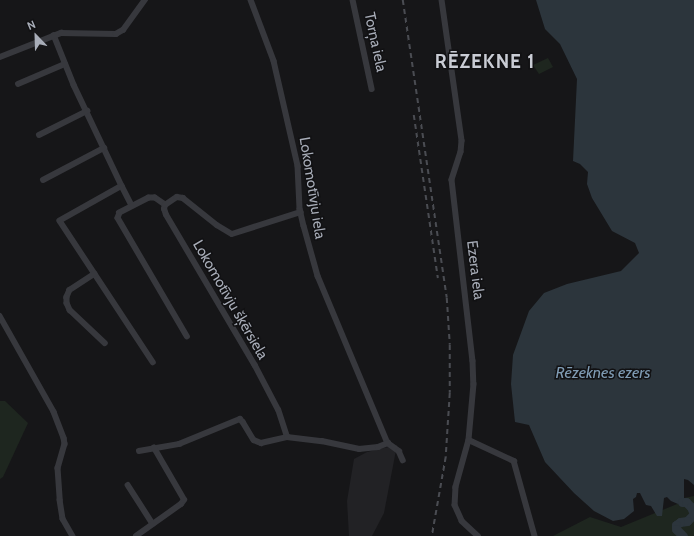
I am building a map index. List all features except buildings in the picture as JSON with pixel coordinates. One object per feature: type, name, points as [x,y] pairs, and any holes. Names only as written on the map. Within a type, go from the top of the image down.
[{"type":"street","points":[[0,57],[54,35],[71,32],[116,34],[123,30],[145,0]]},
{"type":"street","name":"Lokomotīvju iela","points":[[251,0],[274,61],[299,177],[301,212],[318,276],[388,443],[399,451],[403,460]]},
{"type":"street","name":"Torņa iela","points":[[353,0],[372,89]]},
{"type":"street","name":"Ezera iela","points":[[442,0],[462,141],[461,152],[452,180],[473,361],[474,384],[469,440],[456,487],[455,505],[462,521],[478,536]]},
{"type":"street","points":[[54,35],[65,64],[132,206]]},
{"type":"street","points":[[18,84],[65,64]]},
{"type":"street","points":[[38,135],[87,111]]},
{"type":"street","points":[[43,180],[104,148]]},
{"type":"street","points":[[122,186],[60,221],[153,362]]},
{"type":"street","name":"Lokomotīvju šķērsiela","points":[[287,437],[276,407],[211,290],[166,215],[165,205],[177,197],[183,198],[221,228],[232,234],[301,212]]},
{"type":"street","points":[[165,205],[152,198],[132,206],[120,213],[119,219],[187,336]]},
{"type":"street","points":[[95,274],[70,290],[67,297],[67,303],[70,310],[105,343]]},
{"type":"street","points":[[0,316],[54,412],[64,438],[65,444],[58,468],[60,500],[63,519],[73,536]]},
{"type":"street","points":[[139,451],[179,444],[237,420],[243,422],[257,442],[264,443],[287,437],[322,441],[359,449],[378,447],[388,443]]},
{"type":"street","points":[[469,440],[514,461],[535,536]]},
{"type":"street","points":[[136,536],[181,504],[184,500],[154,448]]},
{"type":"street","points":[[128,485],[153,524]]},
{"type":"shaded area","points":[[548,58],[553,67],[539,74],[533,65]]},
{"type":"shaded area","points":[[0,401],[5,401],[28,423],[3,477],[0,479]]},
{"type":"shaded area","points":[[397,445],[384,513],[372,536],[349,536],[347,501],[354,459],[367,452]]},
{"type":"shaded area","points":[[694,496],[694,536],[553,536],[590,517],[621,527],[682,502],[684,498]]},
{"type":"water","name":"Rēzeknes ezers","points":[[536,0],[694,0],[694,485],[688,480],[684,479],[684,498],[682,502],[678,504],[671,501],[667,497],[664,498],[662,516],[657,516],[651,506],[646,505],[640,493],[637,493],[636,497],[633,499],[634,511],[624,519],[613,521],[594,511],[574,493],[545,462],[529,425],[515,422],[511,384],[513,355],[529,311],[544,293],[567,284],[621,271],[639,253],[635,243],[612,231],[592,198],[587,184],[588,172],[580,164],[573,161],[577,79],[560,44],[545,29]]},
{"type":"waterway","points":[[682,502],[686,502],[691,507],[694,514],[687,521],[680,522],[676,525],[676,529],[683,536]]},
{"type":"railway","points":[[403,0],[447,298],[450,345],[450,393],[446,457],[432,536]]},
{"type":"railway","points":[[414,115],[438,278]]},
{"type":"district","name":"RĒZEKNE 1","points":[[485,62]]}]
